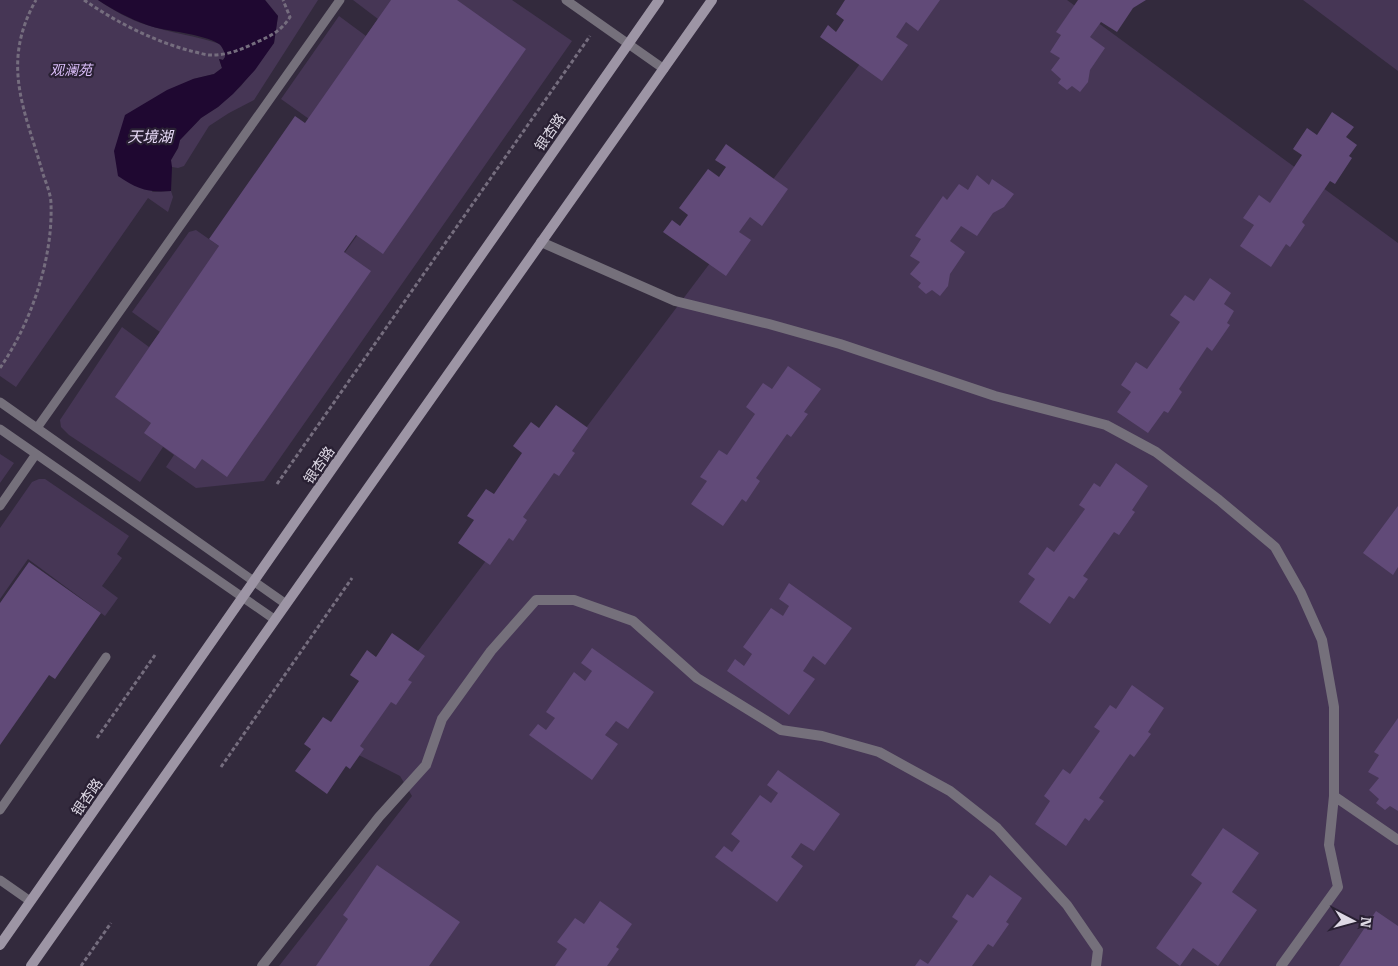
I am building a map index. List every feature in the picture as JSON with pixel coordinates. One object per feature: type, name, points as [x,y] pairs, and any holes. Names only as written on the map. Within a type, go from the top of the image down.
[{"type":"street","name":"银杏路","points":[[0,944],[658,0]]},
{"type":"street","points":[[31,966],[712,0]]},
{"type":"street","points":[[541,242],[675,302],[769,324],[840,344],[996,396],[1106,424],[1156,452],[1219,500],[1275,547],[1301,593],[1322,640],[1334,707],[1334,796],[1328,845],[1338,887],[1281,966]]},
{"type":"street","points":[[262,966],[379,817],[426,765],[442,720],[504,637],[536,600],[574,600],[632,621],[697,678],[781,730],[822,736],[880,752],[950,792],[997,828],[1067,905],[1098,950],[1096,966]]},
{"type":"street","points":[[1334,796],[1398,840]]},
{"type":"lane","points":[[38,428],[340,0]]},
{"type":"lane","points":[[566,0],[664,69]]},
{"type":"lane","points":[[0,402],[286,604]]},
{"type":"lane","points":[[0,429],[274,619]]},
{"type":"lane","points":[[0,506],[36,454]]},
{"type":"lane","points":[[0,810],[106,657]]},
{"type":"lane","points":[[0,880],[30,901]]},
{"type":"path","points":[[18,30],[36,0]]},
{"type":"path","points":[[84,0],[102,13],[150,36],[182,48],[209,55],[243,49],[284,27],[290,17],[284,0]]},
{"type":"path","points":[[277,484],[591,35]]},
{"type":"path","points":[[0,368],[11,352],[32,305],[48,253],[52,202],[38,157],[18,107]]},
{"type":"path","points":[[221,767],[352,578]]},
{"type":"path","points":[[97,738],[155,655]]},
{"type":"path","points":[[81,966],[111,923]]},
{"type":"green space","name":"观澜苑","points":[[0,0],[98,0],[141,23],[220,44],[225,57],[223,60],[219,59],[222,68],[214,74],[193,79],[152,192],[171,191],[173,197],[168,212],[148,198],[16,387],[0,376]]},
{"type":"green space","points":[[265,0],[318,0],[254,100],[209,126],[184,166],[172,167],[170,164],[171,160],[180,140],[201,118],[218,107],[241,86],[274,43],[278,16]]},
{"type":"green space","points":[[353,0],[512,0],[572,41],[264,481],[196,488],[166,467],[174,455],[163,447],[140,482],[69,435],[61,427],[60,420],[122,327],[149,347],[160,332],[132,312],[189,232],[196,230],[306,307],[396,181],[281,99],[339,16],[366,36],[378,19]]},
{"type":"green space","points":[[908,0],[1067,0],[1398,243],[1398,966],[279,966],[412,796],[400,776],[345,748]]},
{"type":"green space","points":[[1303,0],[1398,0],[1398,71]]},
{"type":"green space","points":[[0,454],[14,463],[0,483]]},
{"type":"green space","points":[[45,479],[129,536],[117,554],[122,558],[102,586],[118,598],[105,616],[28,559],[0,599],[0,528],[32,482]]},
{"type":"water","name":"天境湖","points":[[98,0],[265,0],[278,16],[274,43],[255,70],[233,94],[201,118],[180,140],[171,160],[171,191],[143,189],[118,176],[114,151],[125,115],[167,90],[193,79],[214,74],[222,68],[219,59],[223,60],[225,57],[224,50],[219,44],[203,37],[141,23]]},
{"type":"building","points":[[391,0],[457,0],[526,49],[383,254],[356,235],[344,252],[371,271],[227,477],[202,459],[195,469],[144,433],[151,423],[115,397],[219,246],[209,239],[295,116],[305,123]]},
{"type":"building","points":[[845,0],[940,0],[918,31],[906,22],[896,37],[908,45],[882,81],[820,37],[828,25],[836,32],[844,20],[836,14]]},
{"type":"building","points":[[1078,0],[1146,0],[1133,8],[1117,32],[1101,22],[1090,37],[1105,48],[1090,70],[1088,82],[1080,92],[1072,86],[1067,90],[1058,83],[1061,79],[1051,70],[1060,58],[1050,52],[1061,35],[1056,32]]},
{"type":"building","points":[[1332,112],[1354,127],[1346,137],[1357,145],[1349,156],[1352,158],[1335,184],[1330,181],[1302,222],[1305,225],[1290,247],[1286,244],[1271,267],[1240,246],[1254,225],[1243,218],[1259,195],[1270,203],[1302,155],[1293,149],[1307,128],[1317,135]]},
{"type":"building","points":[[726,144],[788,189],[762,226],[750,217],[739,232],[751,240],[726,276],[663,232],[672,220],[680,226],[688,215],[679,208],[708,169],[719,177],[726,167],[715,160]]},
{"type":"building","points":[[977,175],[989,185],[992,179],[1014,194],[1004,207],[993,213],[977,236],[961,226],[950,241],[965,252],[950,274],[948,286],[940,296],[932,290],[926,294],[918,287],[921,283],[910,274],[920,262],[910,256],[921,239],[915,236],[943,196],[947,200],[959,184],[968,190]]},
{"type":"building","points":[[1210,278],[1231,293],[1224,304],[1234,311],[1227,323],[1230,325],[1212,351],[1207,347],[1179,389],[1182,392],[1168,413],[1164,411],[1148,433],[1117,412],[1131,392],[1121,385],[1136,362],[1147,369],[1180,322],[1170,315],[1185,295],[1194,301]]},
{"type":"building","points":[[788,366],[821,389],[804,412],[808,414],[791,437],[787,434],[756,478],[760,481],[746,502],[742,499],[723,526],[691,504],[707,481],[700,477],[719,450],[727,455],[755,414],[746,407],[763,383],[772,389]]},
{"type":"building","points":[[556,405],[588,428],[572,451],[575,453],[559,476],[554,473],[523,517],[527,520],[513,541],[509,538],[490,565],[458,543],[474,520],[467,516],[486,489],[494,494],[522,453],[513,446],[531,422],[539,428]]},
{"type":"building","points":[[1116,463],[1148,486],[1132,510],[1135,512],[1119,535],[1114,532],[1083,576],[1088,579],[1074,599],[1069,596],[1050,624],[1019,602],[1035,579],[1028,574],[1047,547],[1054,552],[1085,509],[1079,505],[1094,483],[1100,487]]},
{"type":"building","points":[[1398,506],[1398,567],[1393,575],[1363,553]]},
{"type":"building","points":[[29,562],[101,613],[55,679],[49,675],[0,745],[0,603]]},
{"type":"building","points":[[789,583],[852,628],[825,665],[813,656],[803,671],[815,679],[789,715],[727,671],[735,659],[744,666],[752,654],[743,647],[771,608],[783,616],[789,606],[779,599]]},
{"type":"building","points":[[392,633],[425,656],[408,680],[412,682],[396,705],[391,702],[360,746],[364,749],[350,769],[346,766],[327,794],[295,771],[311,749],[304,744],[323,717],[331,722],[359,681],[350,675],[367,650],[376,657]]},
{"type":"building","points":[[592,648],[654,692],[628,729],[616,721],[605,735],[618,744],[592,780],[529,735],[538,724],[546,730],[555,718],[546,712],[574,672],[585,681],[592,671],[581,663]]},
{"type":"building","points":[[1132,685],[1164,708],[1148,732],[1151,734],[1134,757],[1130,754],[1099,798],[1104,801],[1089,821],[1085,818],[1066,846],[1035,824],[1050,801],[1044,796],[1063,769],[1070,774],[1100,731],[1094,727],[1110,705],[1116,709]]},
{"type":"building","points":[[1398,718],[1398,811],[1390,806],[1385,810],[1376,803],[1379,799],[1369,790],[1379,778],[1368,772],[1379,755],[1374,752]]},
{"type":"building","points":[[778,770],[840,814],[814,851],[801,843],[791,857],[803,866],[777,902],[715,857],[724,846],[732,852],[740,841],[731,834],[760,795],[771,803],[778,793],[767,785]]},
{"type":"building","points":[[1223,828],[1259,853],[1232,892],[1257,910],[1218,966],[1193,948],[1180,966],[1156,948],[1202,883],[1191,875]]},
{"type":"building","points":[[377,865],[460,922],[429,966],[316,966],[348,919],[343,915]]},
{"type":"building","points":[[990,875],[1022,898],[1006,922],[1009,924],[993,947],[988,944],[972,966],[915,966],[920,959],[928,964],[958,921],[952,917],[967,894],[973,898]]},
{"type":"building","points":[[600,901],[632,924],[616,947],[619,949],[607,966],[555,966],[567,949],[557,942],[575,918],[584,924]]},
{"type":"building","points":[[1376,911],[1398,926],[1398,966],[1339,966]]}]
